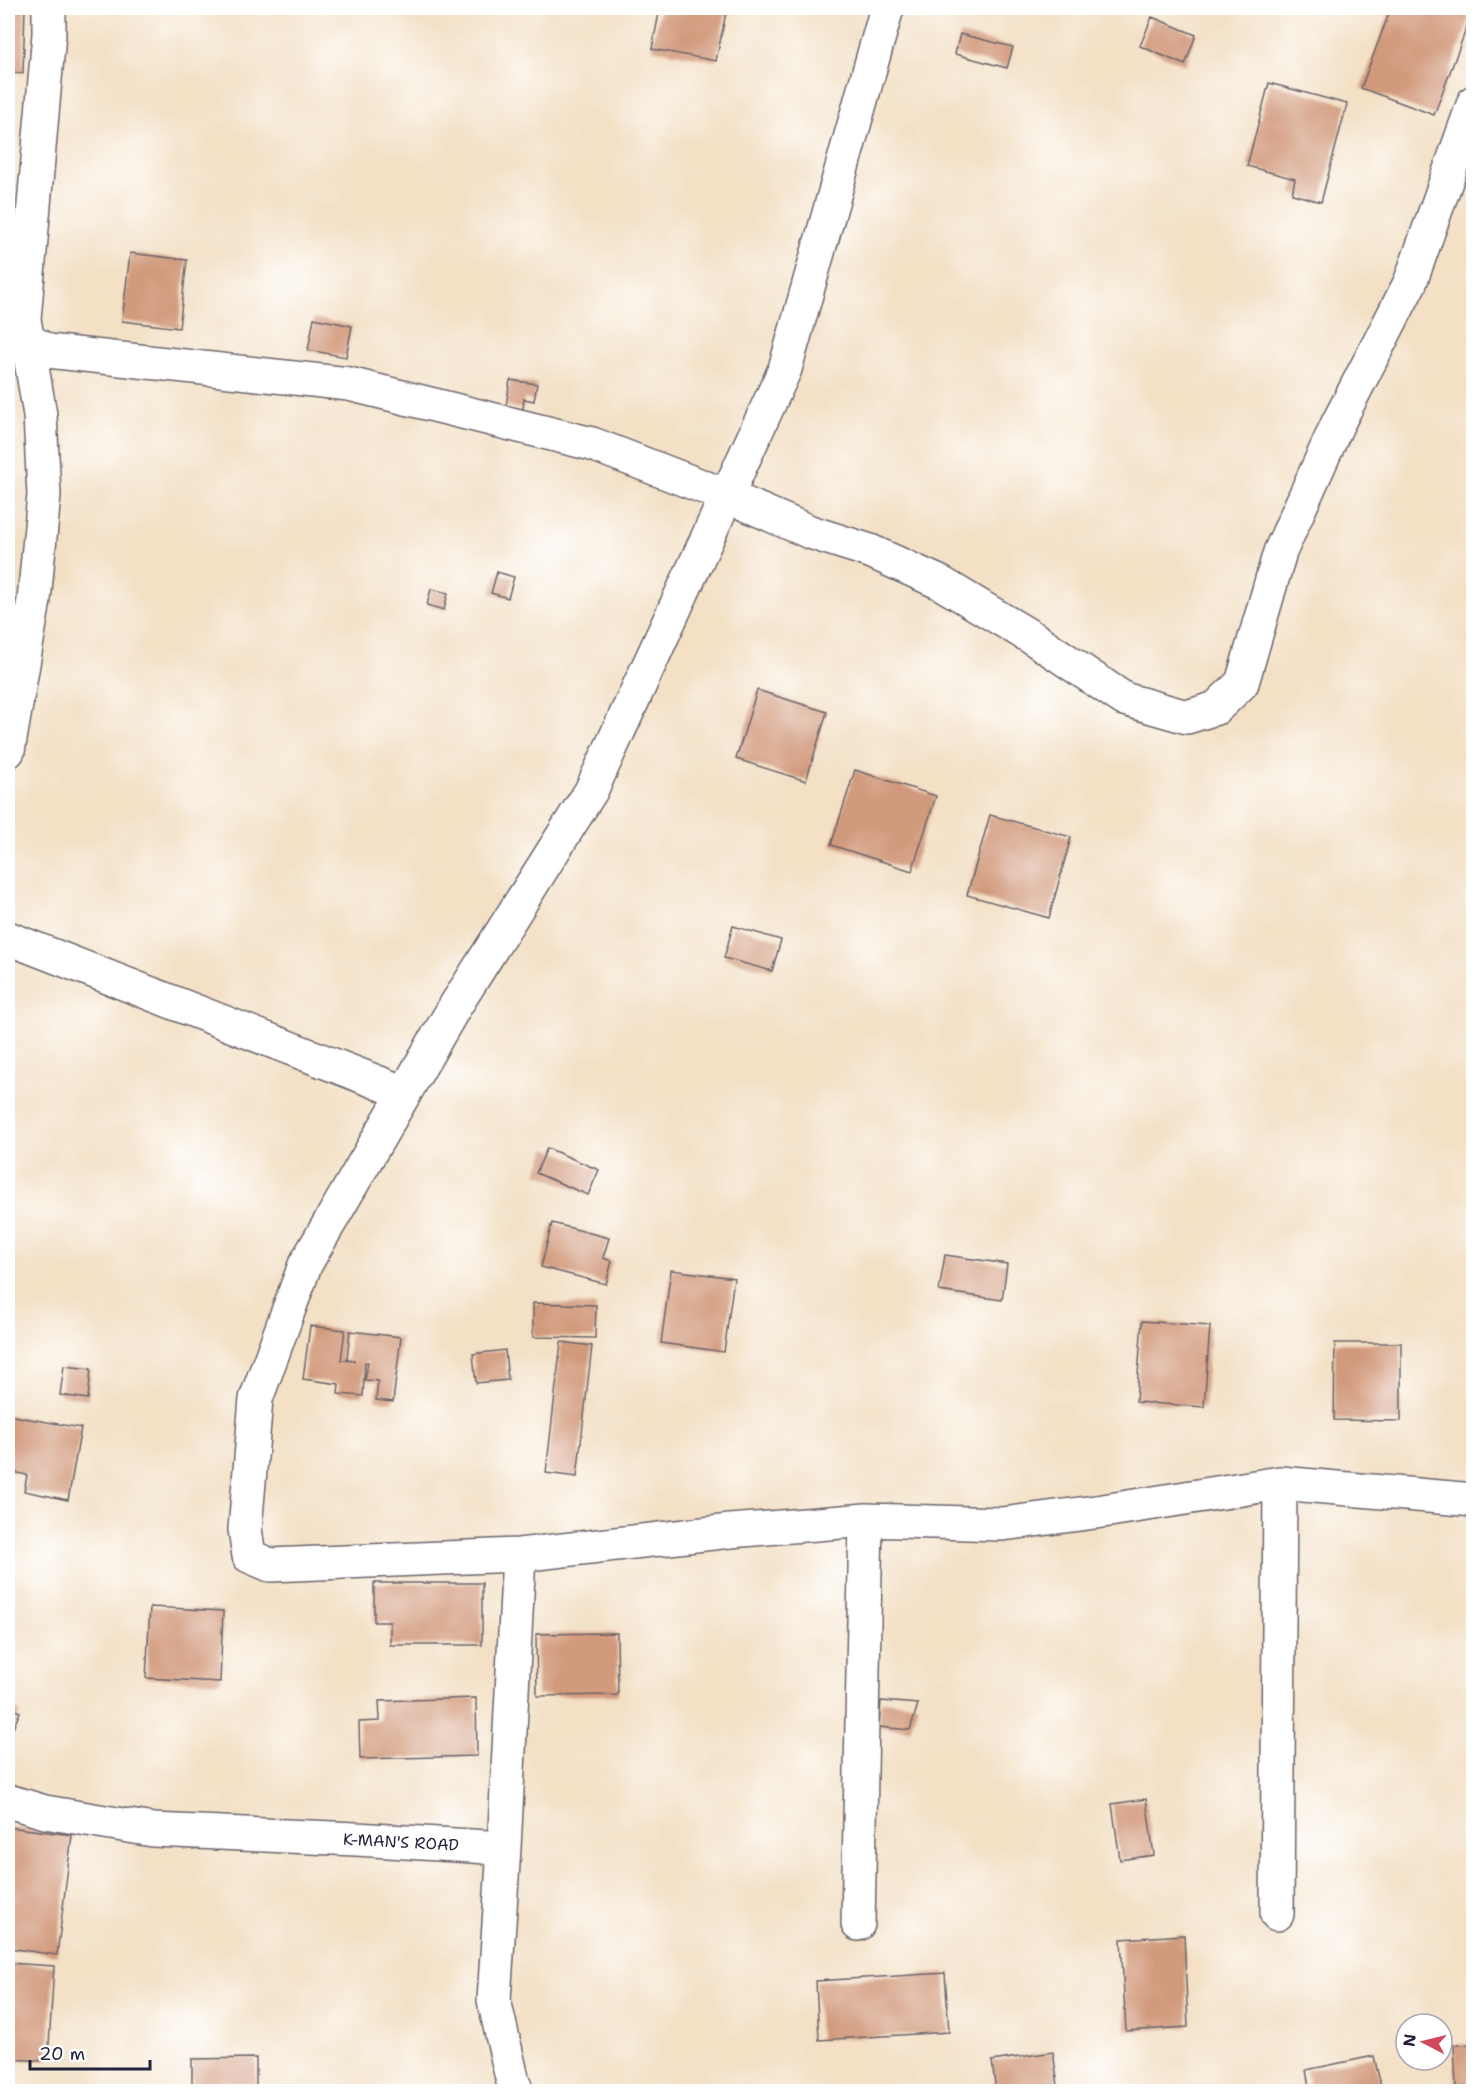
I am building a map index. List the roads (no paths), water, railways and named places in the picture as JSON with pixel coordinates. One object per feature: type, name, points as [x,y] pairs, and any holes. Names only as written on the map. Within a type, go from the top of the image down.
[{"type":"street","points":[[8,751],[34,600],[44,495],[40,415],[24,319],[49,34],[49,8]]},
{"type":"street","points":[[887,8],[784,369],[591,791],[454,1008],[305,1265],[256,1399],[244,1529],[249,1556],[270,1565],[519,1555],[730,1531],[866,1520],[1002,1524],[1280,1484],[1473,1500]]},
{"type":"street","points":[[28,340],[48,351],[349,384],[592,444],[727,496],[810,532],[870,551],[941,583],[1036,640],[1124,699],[1187,717],[1216,708],[1242,683],[1280,552],[1337,425],[1410,283],[1473,102]]},
{"type":"street","points":[[8,938],[405,1093]]},
{"type":"street","points":[[1277,1914],[1280,1484]]},
{"type":"street","points":[[858,1924],[866,1520]]},
{"type":"street","points":[[517,2091],[494,2000],[519,1555]]},
{"type":"street","name":"K-MAN'S ROAD","points":[[8,1801],[45,1812],[153,1830],[504,1848]]}]
